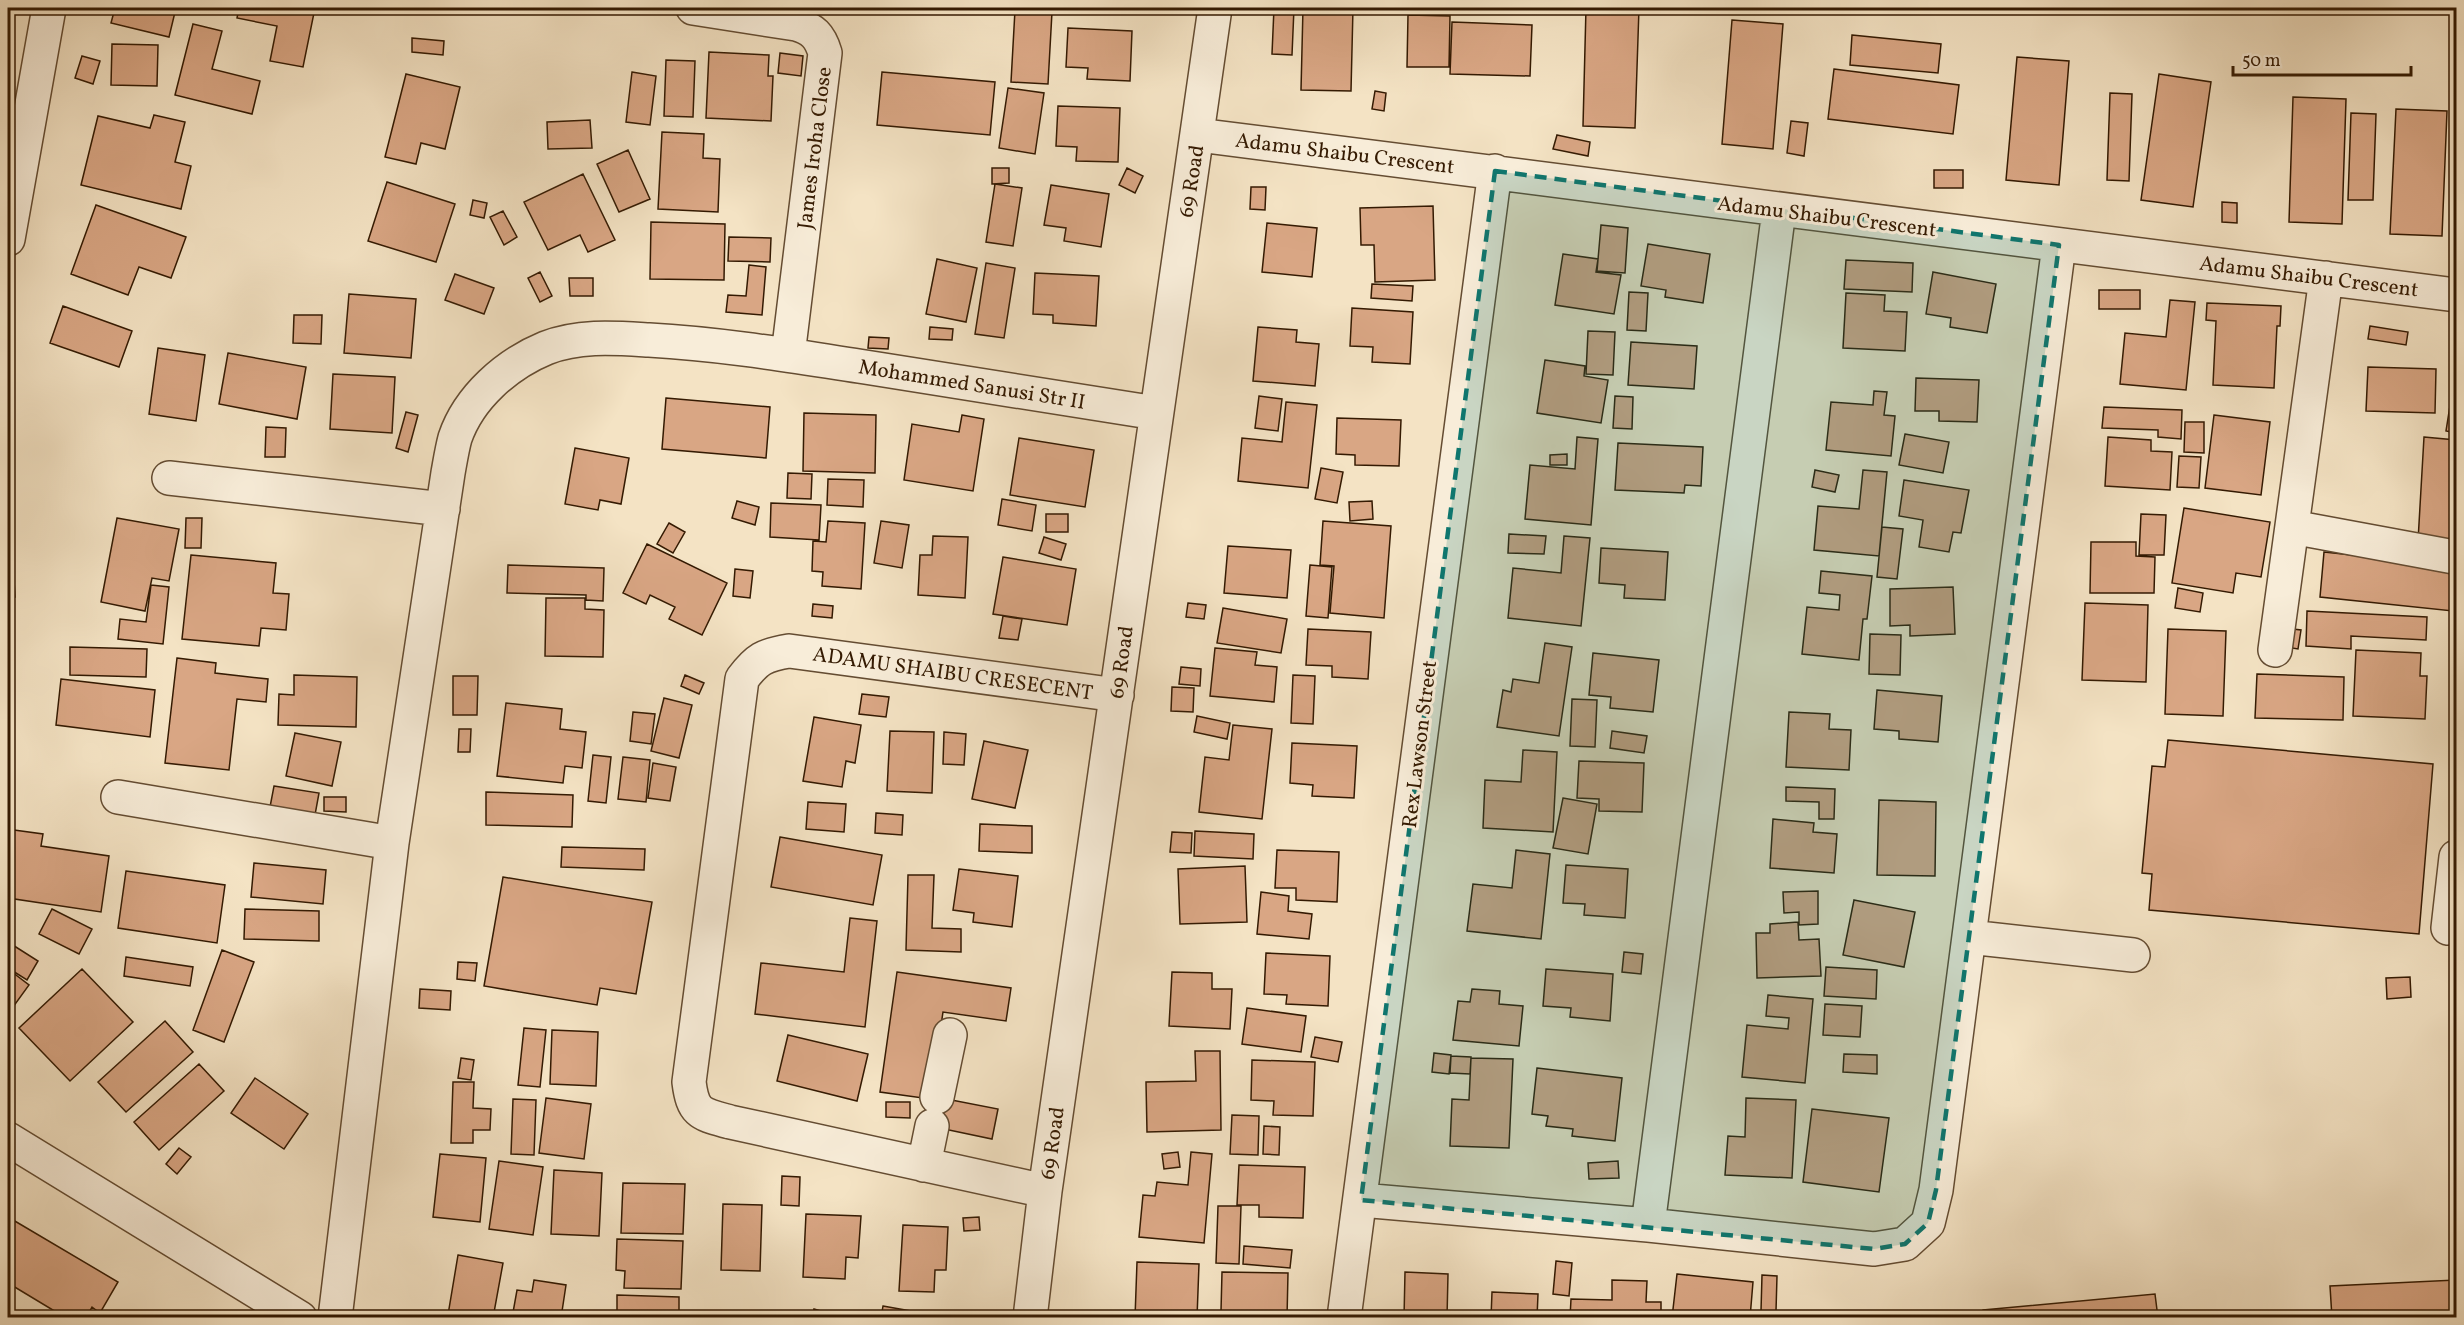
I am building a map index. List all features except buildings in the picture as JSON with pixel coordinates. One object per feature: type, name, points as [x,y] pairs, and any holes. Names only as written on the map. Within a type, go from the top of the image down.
[{"type":"street","points":[[8,239],[49,8]]},
{"type":"street","name":"James Iroha Close","points":[[693,8],[811,28],[821,40],[825,53],[788,355]]},
{"type":"street","name":"69 Road","points":[[1030,1317],[1045,1191],[1215,8]]},
{"type":"street","name":"Adamu Shaibu Crescent","points":[[1198,135],[2457,295]]},
{"type":"street","name":"Rex Lawson Street","points":[[1344,1317],[1495,171]]},
{"type":"street","points":[[1648,1225],[1779,210]]},
{"type":"street","points":[[1360,1200],[1648,1225],[1874,1249],[1905,1244],[1928,1223],[1936,1190],[2059,245]]},
{"type":"street","points":[[2275,650],[2326,278]]},
{"type":"street","name":"Mohammed Sanusi Str II","points":[[335,1317],[392,843],[455,438],[466,415],[500,375],[524,358],[575,339],[625,338],[788,355],[1156,413]]},
{"type":"street","points":[[169,478],[443,509]]},
{"type":"street","points":[[2292,527],[2454,557]]},
{"type":"street","name":"ADAMU SHAIBU CRESECENT","points":[[924,1165],[730,1122],[696,1110],[691,1100],[689,1082],[742,679],[753,664],[768,654],[789,651],[1117,695]]},
{"type":"street","points":[[118,797],[392,843]]},
{"type":"street","points":[[2448,928],[2457,857]]},
{"type":"street","points":[[1969,937],[2133,955]]},
{"type":"street","points":[[950,1035],[924,1165],[1045,1191]]},
{"type":"street","points":[[8,1139],[300,1317]]},
{"type":"highlighted area","points":[[1495,171],[2059,245],[1936,1190],[1928,1223],[1905,1244],[1874,1249],[1361,1200]]}]
